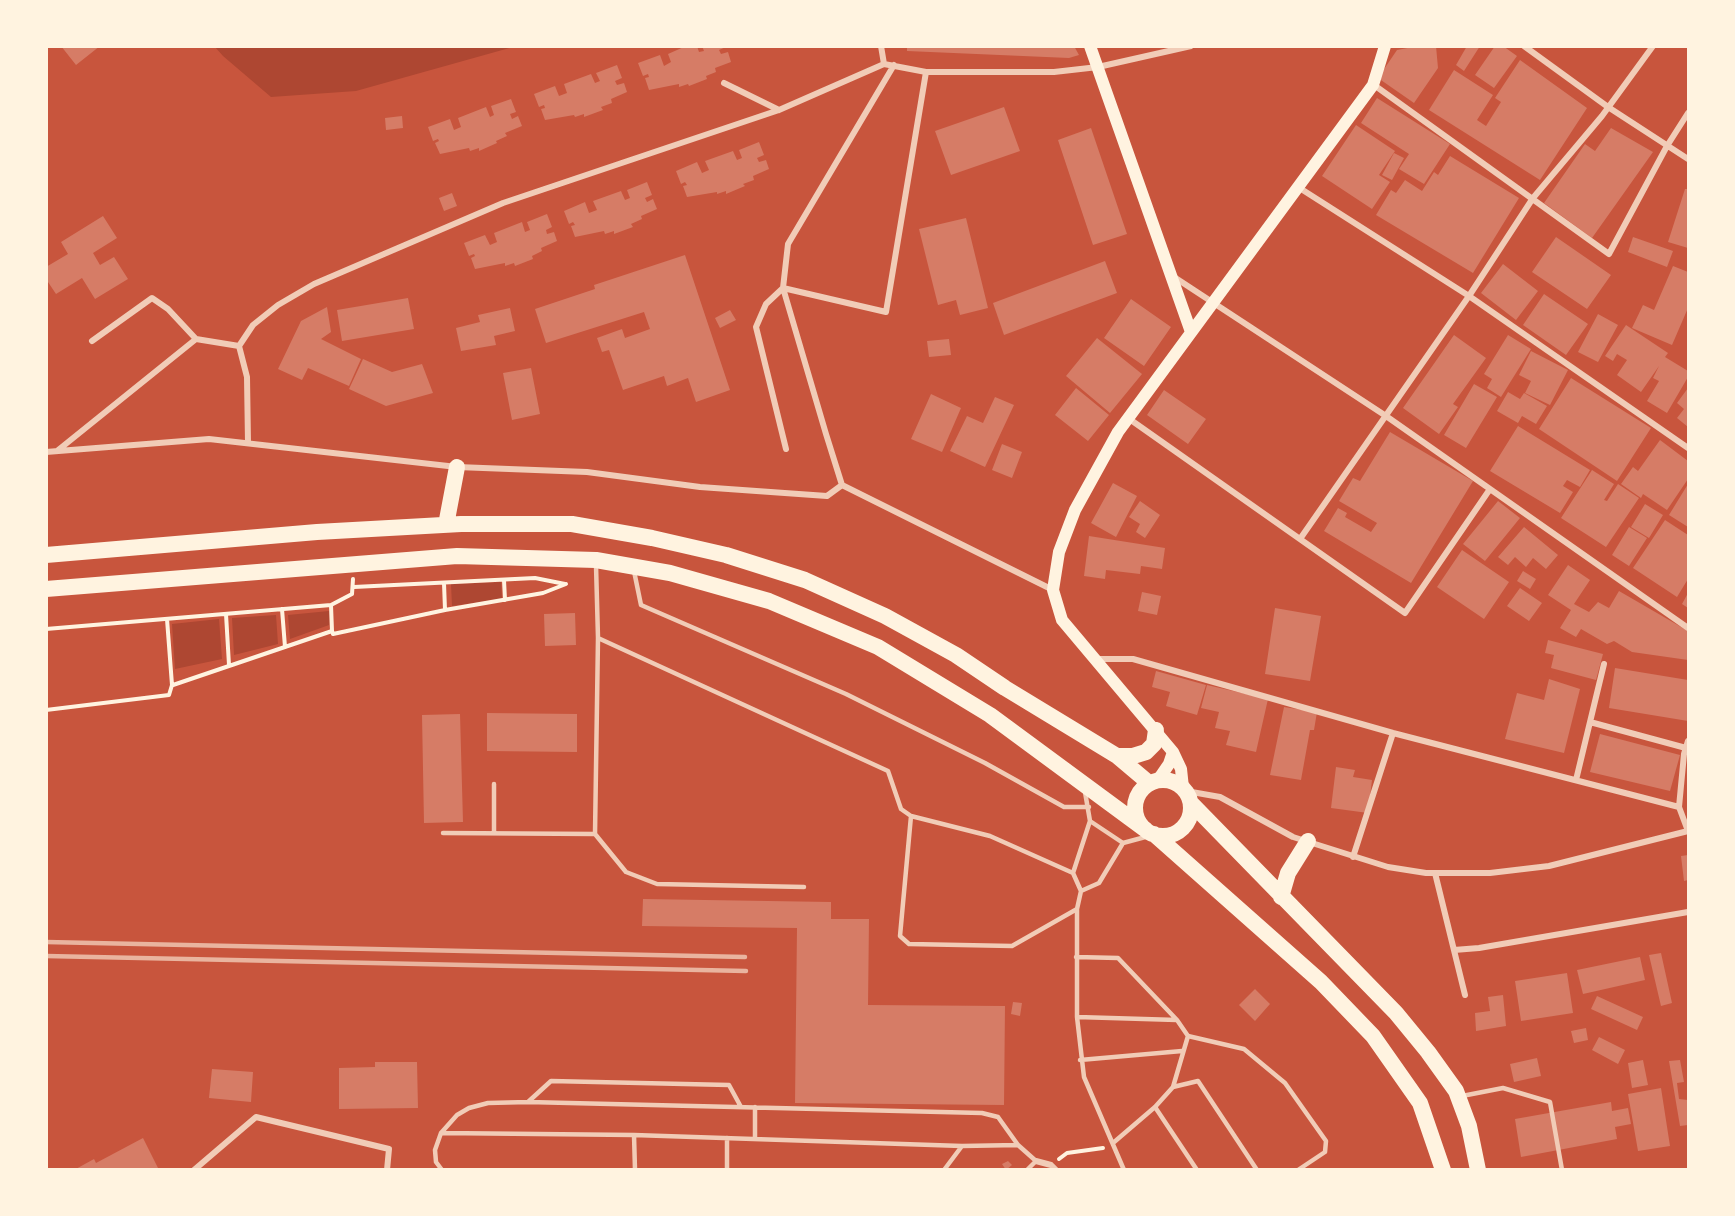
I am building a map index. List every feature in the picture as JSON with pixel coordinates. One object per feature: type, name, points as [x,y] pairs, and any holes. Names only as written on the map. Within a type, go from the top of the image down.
[{"type":"highway","points":[[446,525],[457,467]]},
{"type":"highway","points":[[46,555],[317,532],[446,525],[550,523],[590,526],[690,545],[805,580],[925,637],[1117,756],[1153,781],[1167,780],[1187,794],[1281,897],[1396,1013],[1446,1074],[1459,1097],[1478,1170]]},
{"type":"highway","points":[[46,589],[424,558],[521,556],[596,560],[633,565],[743,592],[799,612],[878,647],[990,715],[1150,832],[1321,982],[1373,1036],[1420,1103],[1443,1170]]},
{"type":"highway","points":[[1117,756],[1132,756],[1146,752],[1154,744],[1156,730]]},
{"type":"highway","points":[[1153,781],[1137,797],[1135,805],[1136,815],[1150,832],[1170,835],[1184,827],[1191,813],[1187,794]]},
{"type":"highway","points":[[1281,897],[1288,873],[1308,841]]},
{"type":"main road","points":[[1090,46],[1191,332]]},
{"type":"main road","points":[[1187,794],[1181,769],[1173,752],[1062,620],[1053,590],[1056,560],[1067,529],[1091,480],[1128,418],[1374,85],[1386,46]]},
{"type":"main road","points":[[1153,781],[1169,764],[1173,752]]},
{"type":"street","points":[[880,46],[884,64]]},
{"type":"street","points":[[248,443],[247,377],[239,346],[253,325],[278,305],[353,267],[503,203],[779,110],[884,64],[926,72],[1054,72],[1098,67],[1191,46]]},
{"type":"street","points":[[1524,46],[1608,107],[1689,159]]},
{"type":"street","points":[[1300,539],[1469,296],[1533,198],[1608,107],[1653,46]]},
{"type":"street","points":[[894,65],[788,244],[783,288],[842,485],[1053,590]]},
{"type":"street","points":[[783,288],[886,312],[926,72]]},
{"type":"street","points":[[724,83],[779,110]]},
{"type":"street","points":[[1374,85],[1609,254],[1667,146],[1689,113]]},
{"type":"street","points":[[1298,187],[1469,296],[1689,448]]},
{"type":"street","points":[[1173,276],[1212,304],[1386,416],[1689,628]]},
{"type":"street","points":[[783,288],[766,304],[756,327],[786,449]]},
{"type":"street","points":[[92,341],[152,298],[168,309],[196,339],[239,346]]},
{"type":"street","points":[[56,451],[196,339]]},
{"type":"street","points":[[1128,418],[1405,613],[1490,489]]},
{"type":"street","points":[[46,452],[209,439],[457,467],[587,472],[700,487],[827,496],[842,485]]},
{"type":"street","points":[[1095,659],[1133,659],[1393,733],[1679,807]]},
{"type":"street","points":[[1576,780],[1604,664]]},
{"type":"street","points":[[1187,794],[1220,797],[1266,824],[1353,856],[1388,867],[1435,873],[1490,873],[1549,866],[1688,831],[1679,807],[1688,744],[1590,722]]},
{"type":"street","points":[[1353,856],[1393,733]]},
{"type":"street","points":[[1435,873],[1466,995]]},
{"type":"street","points":[[1454,950],[1479,948],[1689,912]]},
{"type":"street","points":[[194,1170],[256,1117],[389,1149],[387,1170]]},
{"type":"street","points":[[1036,1161],[1051,1165],[1056,1170]]},
{"type":"lane","points":[[596,560],[598,638],[594,834],[626,872],[657,884],[804,886]]},
{"type":"lane","points":[[633,565],[641,605],[846,694],[985,763],[1064,807],[1089,807]]},
{"type":"lane","points":[[598,638],[888,771],[901,809],[911,816],[990,836],[1074,873]]},
{"type":"lane","points":[[494,784],[494,833]]},
{"type":"lane","points":[[1083,784],[1090,821],[1074,873],[1081,891],[1077,909],[1076,957],[1080,1060],[1084,1077],[1124,1170]]},
{"type":"lane","points":[[911,816],[900,936],[909,944],[1012,946],[1077,909]]},
{"type":"lane","points":[[1090,821],[1123,843]]},
{"type":"lane","points":[[1081,891],[1099,883],[1123,843],[1150,832]]},
{"type":"lane","points":[[443,833],[594,834]]},
{"type":"lane","points":[[1076,957],[1118,958],[1177,1020],[1188,1036],[1244,1049],[1285,1083],[1326,1142],[1325,1152],[1298,1170]]},
{"type":"lane","points":[[1077,1017],[1177,1020]]},
{"type":"lane","points":[[1113,1143],[1155,1107],[1173,1087],[1188,1036]]},
{"type":"lane","points":[[1080,1060],[1182,1051]]},
{"type":"lane","points":[[528,1102],[551,1081],[574,1081],[729,1085],[741,1107]]},
{"type":"lane","points":[[1173,1087],[1198,1081],[1257,1170]]},
{"type":"lane","points":[[1459,1097],[1503,1088],[1550,1102],[1562,1170]]},
{"type":"lane","points":[[442,1170],[436,1162],[435,1150],[441,1133],[457,1115],[469,1108],[488,1103],[528,1102],[982,1113],[998,1117],[1017,1145],[1036,1161],[1027,1170]]},
{"type":"lane","points":[[755,1107],[755,1139]]},
{"type":"lane","points":[[1155,1107],[1197,1170]]},
{"type":"lane","points":[[441,1133],[634,1135],[962,1146],[1017,1145]]},
{"type":"lane","points":[[634,1135],[634,1170]]},
{"type":"lane","points":[[727,1138],[727,1170]]},
{"type":"lane","points":[[944,1170],[962,1146]]},
{"type":"path","points":[[46,629],[330,605],[352,594],[354,587],[535,578],[566,584],[543,593],[446,610],[333,634],[332,631]]},
{"type":"path","points":[[504,580],[505,600]]},
{"type":"path","points":[[444,583],[446,610]]},
{"type":"path","points":[[330,605],[332,631]]},
{"type":"path","points":[[282,609],[285,647]]},
{"type":"path","points":[[226,614],[229,665]]},
{"type":"path","points":[[46,710],[160,698],[169,694],[172,685],[167,619]]},
{"type":"path","points":[[172,685],[332,631]]},
{"type":"path","points":[[1067,1154],[1099,1151]]},
{"type":"shaded area","points":[[215,47],[513,47],[356,91],[271,97]]},
{"type":"shaded area","points":[[501,582],[502,599],[452,606],[451,584]]},
{"type":"shaded area","points":[[329,611],[329,625],[290,639],[288,615]]},
{"type":"shaded area","points":[[276,615],[278,644],[234,655],[232,618]]},
{"type":"shaded area","points":[[219,619],[222,659],[175,669],[172,624]]},
{"type":"building","points":[[61,46],[100,46],[76,65]]},
{"type":"building","points":[[686,46],[697,46],[699,52],[704,51],[702,46],[728,46],[719,50],[721,54],[728,52],[731,62],[715,68],[716,72],[706,76],[707,79],[689,86],[688,84],[679,87],[679,84],[649,90],[645,78],[649,77],[648,74],[643,76],[638,63],[660,55],[664,66],[671,62],[668,54]]},
{"type":"building","points":[[907,46],[1074,46],[1079,55],[1069,58],[907,51]]},
{"type":"building","points":[[1418,46],[1436,46],[1438,68],[1414,103],[1378,78],[1397,50]]},
{"type":"building","points":[[1467,46],[1480,46],[1464,71],[1456,65]]},
{"type":"building","points":[[1495,46],[1503,46],[1517,56],[1494,88],[1475,75]]},
{"type":"building","points":[[1520,60],[1587,108],[1540,180],[1429,110],[1454,70],[1493,95],[1477,120],[1486,126],[1501,102],[1495,98]]},
{"type":"building","points":[[617,65],[622,78],[615,81],[617,85],[624,83],[627,92],[611,99],[612,103],[601,107],[603,110],[584,117],[584,114],[545,120],[541,109],[545,108],[544,105],[539,107],[534,94],[555,86],[559,96],[567,93],[564,84],[591,74],[595,83],[600,81],[596,73]]},
{"type":"building","points":[[1377,98],[1450,144],[1424,184],[1399,169],[1409,154],[1361,123]]},
{"type":"building","points":[[511,99],[516,112],[510,114],[512,119],[518,116],[522,126],[505,133],[507,136],[496,141],[497,143],[479,151],[479,148],[470,151],[469,148],[440,154],[435,143],[439,141],[438,139],[433,141],[428,127],[450,119],[454,130],[461,127],[458,118],[486,107],[490,117],[494,115],[491,106]]},
{"type":"building","points":[[1004,107],[1020,151],[951,175],[935,131]]},
{"type":"building","points":[[402,116],[403,128],[386,130],[385,118]]},
{"type":"building","points":[[1356,125],[1395,151],[1379,175],[1390,182],[1372,209],[1322,176]]},
{"type":"building","points":[[1091,128],[1127,234],[1093,245],[1058,140]]},
{"type":"building","points":[[1611,128],[1653,152],[1592,238],[1544,203],[1585,144],[1595,151]]},
{"type":"building","points":[[759,142],[764,155],[757,158],[759,162],[766,160],[769,169],[753,176],[754,180],[743,184],[745,186],[726,194],[726,191],[687,197],[683,186],[687,185],[685,182],[681,184],[676,171],[697,162],[702,173],[709,170],[705,161],[733,151],[737,160],[742,158],[739,150]]},
{"type":"building","points":[[1394,153],[1404,158],[1392,180],[1382,175]]},
{"type":"building","points":[[1450,156],[1519,198],[1473,273],[1376,215],[1391,190],[1396,193],[1405,180],[1422,191],[1434,172],[1438,175]]},
{"type":"building","points":[[647,182],[652,195],[645,198],[647,202],[653,199],[657,209],[641,216],[642,219],[631,224],[633,227],[614,234],[614,231],[605,234],[604,231],[575,237],[571,226],[575,225],[573,222],[569,224],[564,211],[585,202],[589,213],[597,210],[593,201],[621,191],[625,200],[630,198],[627,190]]},
{"type":"building","points":[[1685,189],[1688,189],[1688,248],[1668,242]]},
{"type":"building","points":[[452,193],[457,206],[444,211],[439,198]]},
{"type":"building","points":[[547,214],[552,227],[546,230],[547,234],[554,232],[557,241],[541,248],[542,251],[532,256],[533,259],[515,266],[514,263],[505,266],[505,263],[475,269],[471,258],[475,256],[474,254],[469,256],[464,243],[485,235],[490,245],[497,242],[494,233],[522,222],[525,232],[530,230],[527,222]]},
{"type":"building","points":[[103,216],[117,238],[93,253],[100,265],[114,257],[128,279],[95,299],[82,278],[56,294],[46,279],[46,267],[68,254],[61,242]]},
{"type":"building","points":[[966,218],[988,308],[960,315],[956,300],[938,305],[919,229]]},
{"type":"building","points":[[1556,237],[1611,275],[1587,309],[1532,272]]},
{"type":"building","points":[[1633,237],[1673,251],[1667,267],[1628,252]]},
{"type":"building","points":[[685,255],[730,390],[696,402],[688,378],[667,386],[664,376],[623,390],[609,350],[602,352],[597,338],[622,329],[625,338],[650,329],[644,312],[546,343],[535,309],[595,289],[594,285]]},
{"type":"building","points":[[1105,261],[1117,293],[1004,335],[993,303]]},
{"type":"building","points":[[1503,264],[1538,291],[1516,320],[1481,293]]},
{"type":"building","points":[[1673,266],[1688,272],[1688,308],[1672,345],[1632,328],[1643,305],[1654,310]]},
{"type":"building","points":[[1544,294],[1588,324],[1566,355],[1523,325]]},
{"type":"building","points":[[408,298],[414,329],[342,341],[337,310]]},
{"type":"building","points":[[1131,299],[1171,327],[1144,366],[1104,338]]},
{"type":"building","points":[[327,307],[331,332],[321,339],[361,359],[349,386],[308,368],[302,380],[278,369],[301,321]]},
{"type":"building","points":[[510,308],[515,331],[494,336],[496,345],[461,351],[456,328],[480,322],[478,315]]},
{"type":"building","points":[[730,310],[736,320],[720,328],[715,318]]},
{"type":"building","points":[[1598,314],[1618,325],[1598,362],[1578,352]]},
{"type":"building","points":[[1626,325],[1668,353],[1665,357],[1688,371],[1688,377],[1667,413],[1647,401],[1659,381],[1653,378],[1659,366],[1641,392],[1617,375],[1627,360],[1617,354],[1613,361],[1605,356]]},
{"type":"building","points":[[1454,335],[1486,358],[1453,404],[1458,407],[1439,434],[1403,408]]},
{"type":"building","points":[[1508,335],[1531,349],[1501,397],[1487,388],[1492,379],[1484,374]]},
{"type":"building","points":[[1097,338],[1142,374],[1110,413],[1066,376]]},
{"type":"building","points":[[949,339],[951,355],[929,357],[927,341]]},
{"type":"building","points":[[1531,351],[1568,370],[1550,405],[1525,393],[1531,381],[1519,375]]},
{"type":"building","points":[[363,359],[392,372],[422,364],[433,393],[386,406],[349,389]]},
{"type":"building","points":[[531,368],[540,414],[512,420],[503,373]]},
{"type":"building","points":[[1571,378],[1651,428],[1617,481],[1539,429]]},
{"type":"building","points":[[1474,384],[1497,397],[1466,448],[1444,435]]},
{"type":"building","points":[[1076,388],[1109,415],[1088,441],[1055,415]]},
{"type":"building","points":[[1688,388],[1688,427],[1677,418],[1684,409],[1677,403]]},
{"type":"building","points":[[1164,390],[1206,419],[1188,444],[1147,415]]},
{"type":"building","points":[[1508,392],[1520,399],[1524,393],[1547,406],[1536,424],[1522,416],[1518,423],[1497,411]]},
{"type":"building","points":[[931,394],[961,408],[942,452],[911,439]]},
{"type":"building","points":[[995,397],[1014,405],[985,467],[950,451],[967,416],[983,423]]},
{"type":"building","points":[[1518,426],[1590,470],[1580,487],[1567,480],[1563,486],[1573,492],[1560,513],[1490,471]]},
{"type":"building","points":[[1390,432],[1473,481],[1411,583],[1324,531],[1338,508],[1347,513],[1345,517],[1371,532],[1377,523],[1339,501],[1353,478],[1360,481]]},
{"type":"building","points":[[1660,440],[1688,461],[1688,479],[1667,510],[1643,494],[1641,498],[1621,484],[1633,467],[1638,471]]},
{"type":"building","points":[[1002,444],[1022,452],[1012,478],[992,470]]},
{"type":"building","points":[[1592,470],[1614,484],[1604,500],[1607,501],[1618,484],[1639,498],[1606,547],[1561,518]]},
{"type":"building","points":[[1113,483],[1137,496],[1116,537],[1091,523]]},
{"type":"building","points":[[1688,484],[1688,527],[1669,515]]},
{"type":"building","points":[[1140,501],[1160,515],[1145,538],[1136,532],[1140,524],[1129,517]]},
{"type":"building","points":[[1498,501],[1520,518],[1485,561],[1463,544]]},
{"type":"building","points":[[1645,504],[1663,515],[1649,538],[1631,527]]},
{"type":"building","points":[[1665,520],[1688,535],[1688,579],[1677,597],[1633,568]]},
{"type":"building","points":[[1524,527],[1558,555],[1546,569],[1533,558],[1526,567],[1515,557],[1508,565],[1498,557]]},
{"type":"building","points":[[1629,527],[1647,538],[1629,566],[1612,555]]},
{"type":"building","points":[[1089,536],[1165,548],[1162,569],[1141,566],[1140,574],[1106,570],[1105,579],[1084,576]]},
{"type":"building","points":[[1462,550],[1509,582],[1484,619],[1437,587]]},
{"type":"building","points":[[1568,565],[1590,580],[1574,604],[1589,612],[1598,602],[1609,608],[1619,591],[1688,631],[1688,660],[1632,652],[1614,641],[1607,644],[1581,629],[1576,637],[1560,628],[1571,610],[1548,595]]},
{"type":"building","points":[[1523,571],[1536,579],[1530,589],[1517,581]]},
{"type":"building","points":[[1520,588],[1542,603],[1529,621],[1507,606]]},
{"type":"building","points":[[1142,592],[1161,596],[1157,615],[1138,611]]},
{"type":"building","points":[[1688,593],[1688,608],[1682,604]]},
{"type":"building","points":[[1275,608],[1321,616],[1310,681],[1265,674]]},
{"type":"building","points":[[575,613],[576,645],[545,646],[544,614]]},
{"type":"building","points":[[1548,640],[1603,654],[1596,680],[1551,668],[1554,655],[1545,653]]},
{"type":"building","points":[[1615,668],[1688,680],[1688,721],[1609,708]]},
{"type":"building","points":[[1156,671],[1206,685],[1197,715],[1166,706],[1170,692],[1152,687]]},
{"type":"building","points":[[1549,679],[1580,689],[1564,753],[1505,739],[1517,693],[1544,700]]},
{"type":"building","points":[[1207,685],[1268,699],[1256,752],[1226,745],[1230,731],[1215,728],[1219,712],[1201,708]]},
{"type":"building","points":[[1284,707],[1317,712],[1314,730],[1310,730],[1301,780],[1270,775]]},
{"type":"building","points":[[487,713],[577,714],[577,752],[487,751]]},
{"type":"building","points":[[460,714],[463,822],[424,823],[422,715]]},
{"type":"building","points":[[1600,734],[1680,755],[1670,791],[1590,772]]},
{"type":"building","points":[[1336,767],[1355,770],[1353,777],[1372,780],[1368,813],[1331,808]]},
{"type":"building","points":[[1688,855],[1688,880],[1684,881],[1681,856]]},
{"type":"building","points":[[643,899],[831,902],[831,919],[869,919],[868,1005],[1005,1006],[1004,1105],[795,1103],[797,928],[642,926]]},
{"type":"building","points":[[1661,953],[1672,1003],[1661,1006],[1649,955]]},
{"type":"building","points":[[1640,957],[1645,980],[1583,994],[1577,970]]},
{"type":"building","points":[[1567,973],[1573,1013],[1521,1021],[1515,981]]},
{"type":"building","points":[[1255,989],[1270,1004],[1255,1021],[1239,1005]]},
{"type":"building","points":[[1503,995],[1506,1026],[1476,1031],[1475,1013],[1490,1011],[1488,997]]},
{"type":"building","points":[[1597,996],[1643,1017],[1637,1030],[1591,1009]]},
{"type":"building","points":[[1013,1002],[1022,1003],[1020,1016],[1011,1014]]},
{"type":"building","points":[[1586,1028],[1588,1040],[1574,1043],[1571,1031]]},
{"type":"building","points":[[1599,1037],[1625,1050],[1618,1064],[1592,1050]]},
{"type":"building","points":[[1537,1058],[1541,1076],[1514,1082],[1510,1064]]},
{"type":"building","points":[[1643,1060],[1648,1085],[1632,1088],[1628,1063]]},
{"type":"building","points":[[1680,1060],[1684,1082],[1677,1083],[1679,1099],[1688,1100],[1688,1125],[1680,1126],[1669,1061]]},
{"type":"building","points":[[375,1062],[417,1062],[418,1108],[339,1109],[339,1068],[375,1067]]},
{"type":"building","points":[[212,1069],[253,1072],[251,1102],[209,1098]]},
{"type":"building","points":[[1661,1088],[1670,1146],[1638,1151],[1628,1094]]},
{"type":"building","points":[[1611,1102],[1612,1111],[1628,1108],[1631,1124],[1615,1127],[1617,1139],[1521,1157],[1515,1119]]},
{"type":"building","points":[[143,1138],[159,1170],[74,1170],[94,1159],[96,1163]]},
{"type":"building","points":[[1008,1161],[1012,1165],[1006,1170],[1002,1164]]},
{"type":"railway","points":[[46,942],[745,957]]},
{"type":"railway","points":[[46,956],[746,971]]}]
